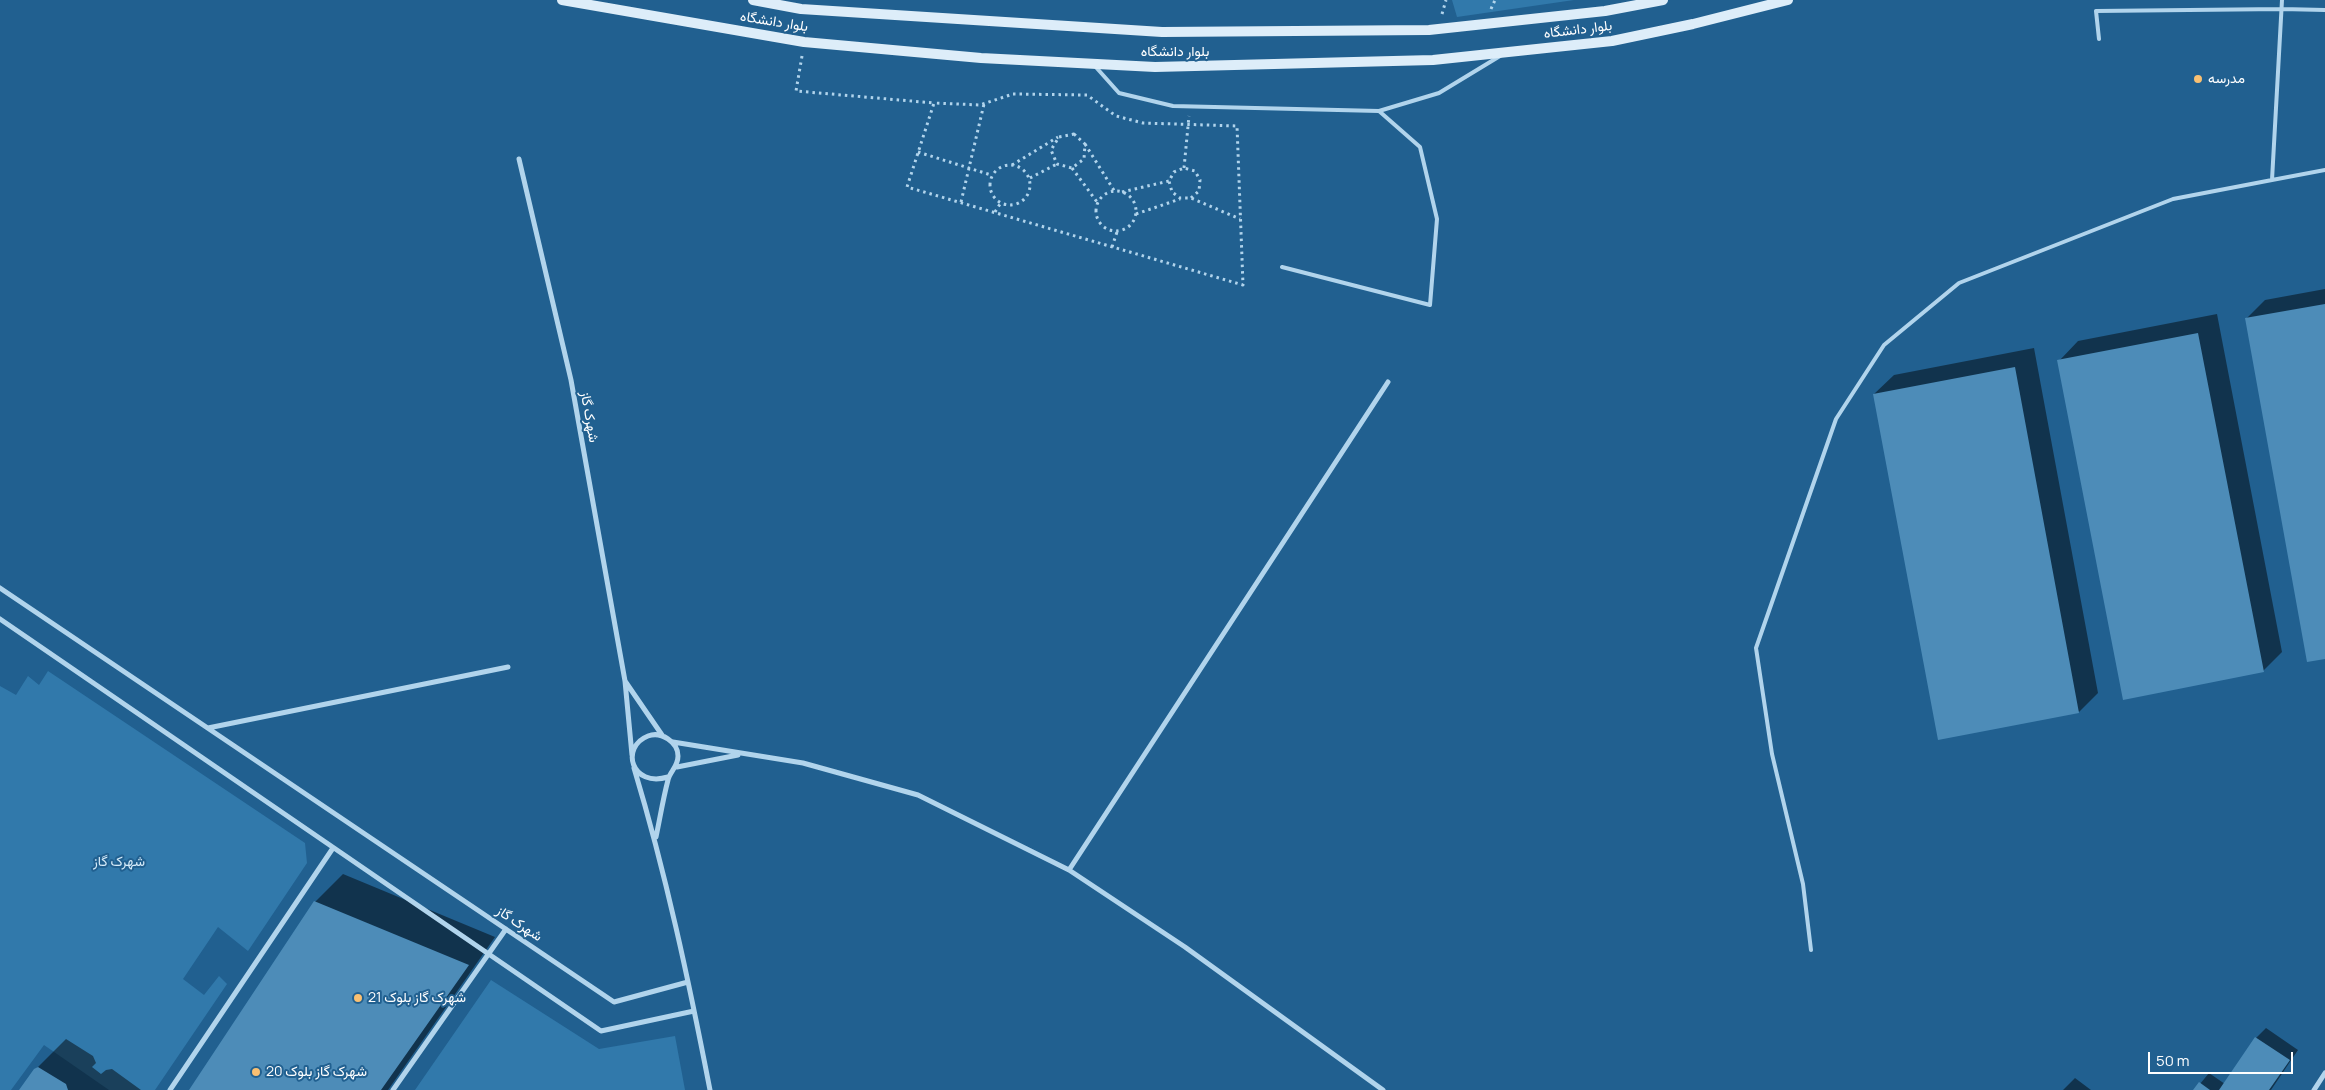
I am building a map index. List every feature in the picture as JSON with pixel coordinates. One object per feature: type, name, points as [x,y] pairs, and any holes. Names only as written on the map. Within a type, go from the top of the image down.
[{"type":"main road","name":"بلوار دانشگاه","points":[[562,0],[804,42],[980,58],[1155,67],[1433,60],[1612,41],[1693,24],[1788,0]]},
{"type":"main road","name":"بلوار دانشگاه","points":[[753,0],[801,9],[1172,32],[1429,30],[1605,12],[1663,0]]},
{"type":"street","name":"شهرک گاز","points":[[519,159],[571,380],[625,681],[632,754]]},
{"type":"street","points":[[1069,870],[1388,382]]},
{"type":"street","name":"شهرک گاز","points":[[0,588],[614,1002],[688,982]]},
{"type":"street","points":[[0,619],[601,1031],[694,1011]]},
{"type":"street","points":[[208,728],[508,667]]},
{"type":"street","points":[[625,681],[662,735],[673,742],[803,763],[918,794],[1069,870],[1185,947],[1383,1090]]},
{"type":"street","points":[[662,735],[649,736],[638,743],[632,754],[634,768],[656,840],[710,1090]]},
{"type":"street","points":[[673,742],[678,754],[677,767]]},
{"type":"street","points":[[634,768],[643,777],[656,781],[668,777],[677,767],[741,754]]},
{"type":"street","points":[[656,840],[668,777]]},
{"type":"street","points":[[170,1090],[333,848]]},
{"type":"street","points":[[393,1090],[506,929]]},
{"type":"street","points":[[2314,1090],[2325,1073]]},
{"type":"lane","points":[[2272,180],[2282,0]]},
{"type":"lane","points":[[2099,39],[2096,11],[2282,8],[2325,10]]},
{"type":"lane","points":[[1092,64],[1119,93],[1173,106],[1379,111],[1439,93],[1507,52]]},
{"type":"lane","points":[[1282,267],[1430,305],[1437,219],[1420,147],[1379,111]]},
{"type":"lane","points":[[1811,950],[1803,884],[1772,754],[1756,648],[1836,419],[1884,345],[1959,283],[2173,199],[2325,170]]},
{"type":"path","points":[[804,42],[796,91],[980,105],[1014,94],[1087,95],[1116,116],[1143,123],[1237,126],[1243,285],[907,186],[934,103]]},
{"type":"path","points":[[961,202],[984,104]]},
{"type":"path","points":[[1184,168],[1189,125],[1189,106]]},
{"type":"path","points":[[1012,165],[1059,137],[1074,134],[1085,144],[1115,192]]},
{"type":"path","points":[[1057,164],[1051,150],[1059,137]]},
{"type":"path","points":[[1072,168],[1084,159],[1085,144]]},
{"type":"path","points":[[918,152],[991,175]]},
{"type":"path","points":[[1030,178],[1057,164],[1072,168],[1097,202],[1096,216],[1103,228],[1117,232],[1130,226],[1136,214],[1133,200],[1122,192]]},
{"type":"path","points":[[1003,165],[1012,165],[1019,166],[1030,178],[1029,194],[1017,205],[1000,204],[990,192],[991,175],[1003,165]]},
{"type":"path","points":[[1180,198],[1172,192],[1169,181],[1174,172],[1184,168],[1195,171],[1200,180],[1199,191],[1191,198]]},
{"type":"path","points":[[1097,202],[1107,193],[1122,192],[1169,181]]},
{"type":"path","points":[[1136,214],[1180,198],[1191,198],[1240,219]]},
{"type":"path","points":[[995,212],[1000,204]]},
{"type":"path","points":[[1112,246],[1117,232]]},
{"type":"green space","points":[[1452,0],[1574,0],[1457,17]]},
{"type":"green space","name":"شهرک گاز","points":[[48,671],[305,843],[307,863],[248,951],[218,927],[183,979],[204,995],[219,976],[227,984],[155,1090],[109,1090],[44,1045],[11,1090],[0,1090],[0,686],[16,695],[28,676],[39,685]]},
{"type":"green space","points":[[491,980],[599,1049],[675,1036],[685,1090],[415,1090]]},
{"type":"building","points":[[2325,304],[2325,659],[2307,662],[2245,318]]},
{"type":"building","points":[[2198,333],[2264,672],[2123,700],[2057,360]]},
{"type":"building","points":[[2015,367],[2079,713],[1938,740],[1873,394]]},
{"type":"building","points":[[314,901],[469,965],[381,1090],[189,1090]]},
{"type":"building","points":[[2255,1037],[2290,1060],[2269,1090],[2219,1090]]},
{"type":"building","points":[[38,1067],[66,1084],[68,1090],[19,1090],[34,1069]]},
{"type":"building","points":[[2199,1082],[2210,1090],[2193,1090]]},
{"type":"place","name":"مدرسه","points":[[2198,79]]},
{"type":"place","name":"شهرک گاز بلوک 21","points":[[358,998]]},
{"type":"place","name":"شهرک گاز بلوک 20","points":[[256,1072]]}]
